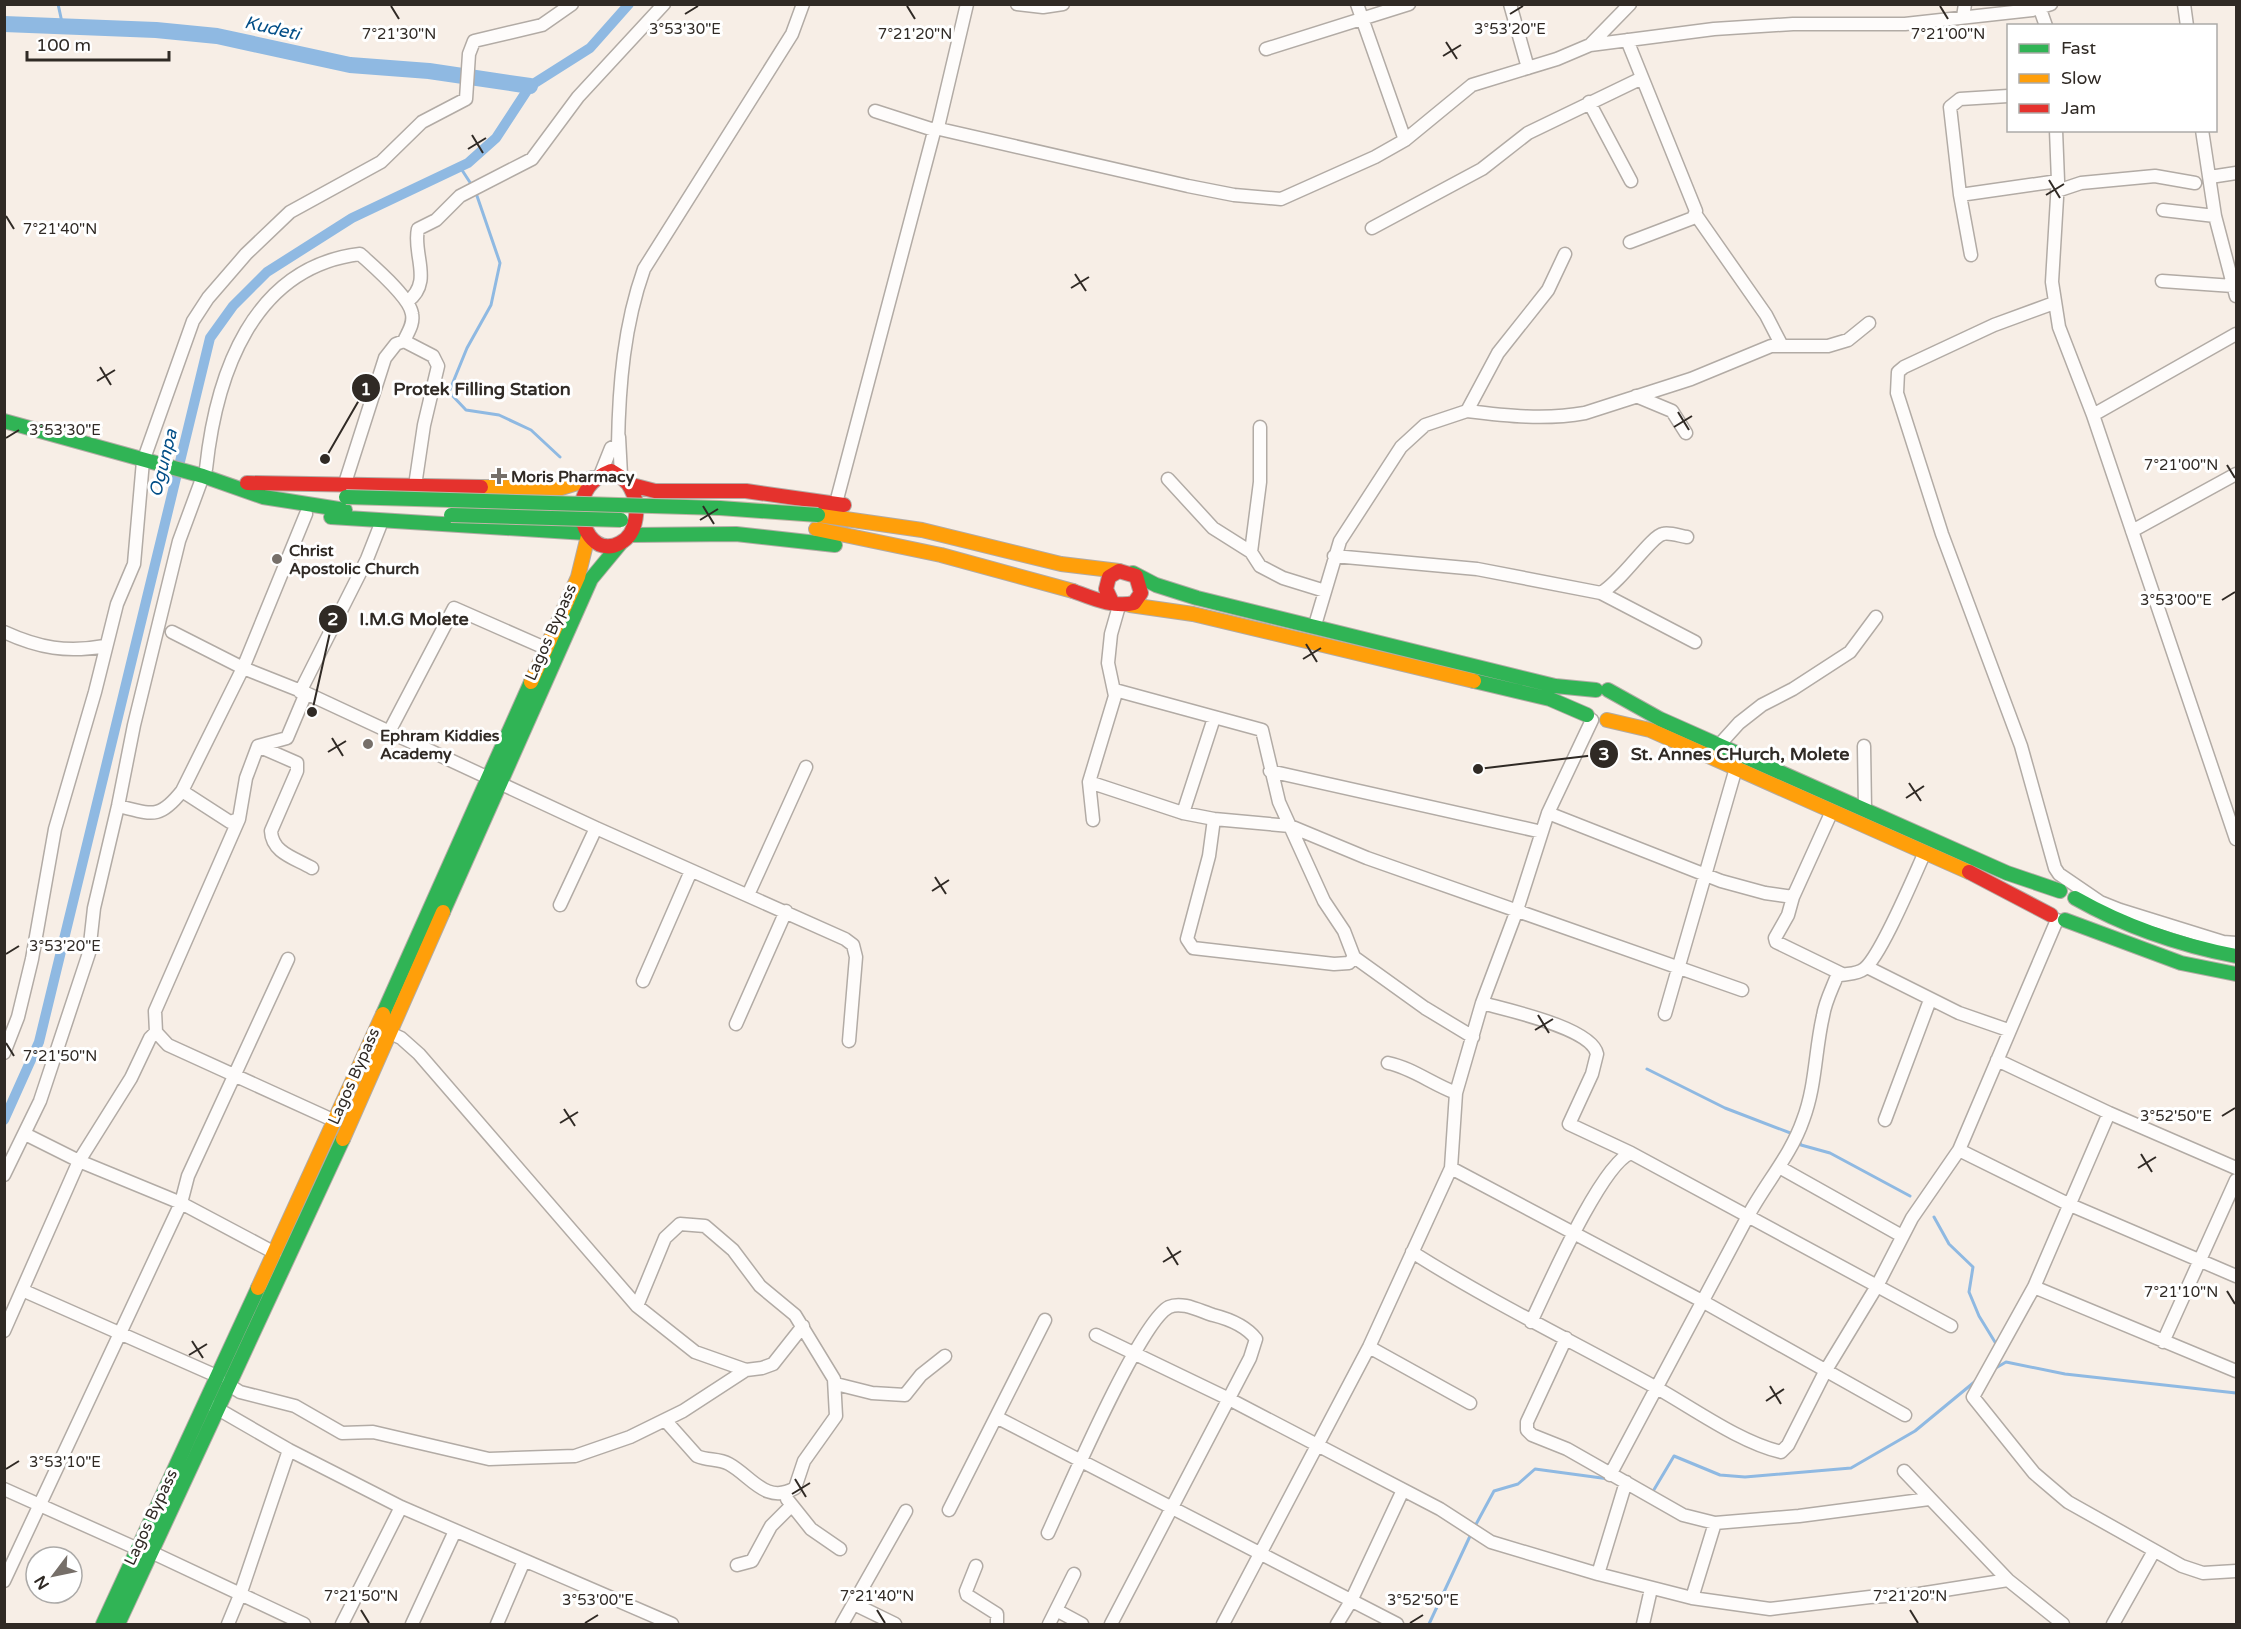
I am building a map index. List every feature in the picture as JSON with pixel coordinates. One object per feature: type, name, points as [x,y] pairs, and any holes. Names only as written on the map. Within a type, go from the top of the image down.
[{"type":"main road","points":[[4,411],[148,458]]},
{"type":"main road","points":[[4,422],[148,458],[246,487],[720,508],[817,522],[922,530]]},
{"type":"main road","points":[[346,492],[480,487],[561,488],[611,471],[621,475],[632,485],[655,491],[747,491],[836,503],[882,514],[922,530],[1061,564],[1126,572],[1176,592],[1556,686],[1602,690],[1659,719],[1720,744],[2007,873],[2068,892],[2130,927],[2178,943],[2236,956]]},
{"type":"main road","points":[[597,475],[581,501],[581,517],[587,534],[599,544],[608,546],[625,539],[736,534],[874,550],[923,549]]},
{"type":"main road","points":[[625,539],[636,508],[632,485]]},
{"type":"main road","points":[[246,487],[269,504],[306,514],[587,534]]},
{"type":"main road","points":[[817,522],[1120,604],[1193,614],[1550,699],[1590,718],[1619,721],[1650,730],[2007,889],[2058,919],[2181,963],[2236,974]]},
{"type":"main road","name":"Lagos Bypass","points":[[224,1381],[275,1253],[581,570],[587,534]]},
{"type":"main road","name":"Lagos Bypass","points":[[103,1624],[144,1550],[390,1033],[591,579],[603,562],[625,539]]},
{"type":"main road","points":[[1120,604],[1107,595],[1106,583],[1109,577],[1126,572]]},
{"type":"main road","points":[[1120,604],[1138,599],[1142,587],[1126,572]]},
{"type":"main road","points":[[1590,718],[1584,701],[1602,690]]},
{"type":"main road","points":[[1602,690],[1615,701],[1616,708],[1607,720]]},
{"type":"main road","points":[[2058,919],[2048,907],[2049,898],[2060,891]]},
{"type":"main road","points":[[2058,919],[2076,912],[2075,898]]},
{"type":"main road","name":"Lagos Bypass","points":[[118,1624],[144,1550]]},
{"type":"street","points":[[4,1053],[18,1017],[32,959],[50,850],[95,692],[117,604],[134,564],[148,458],[193,321],[234,267],[268,230],[290,212],[381,162],[422,122],[468,97],[468,54],[474,41],[542,25],[572,4]]},
{"type":"street","points":[[407,302],[417,292],[421,282],[418,229],[436,220],[460,196],[532,159],[578,97],[664,4]]},
{"type":"street","points":[[618,445],[618,420],[627,331],[632,301],[644,269],[792,34],[803,4]]},
{"type":"street","points":[[836,503],[967,4]]},
{"type":"street","points":[[1017,4],[1043,7],[1063,4]]},
{"type":"street","points":[[1357,4],[1405,140]]},
{"type":"street","points":[[1266,49],[1409,4]]},
{"type":"street","points":[[1510,4],[1528,68]]},
{"type":"street","points":[[1590,45],[1630,4]]},
{"type":"street","points":[[2184,4],[2187,24]]},
{"type":"street","points":[[875,111],[936,129],[1188,186],[1263,199],[1281,199],[1375,157],[1405,140],[1472,85],[1528,68],[1590,45],[1714,29],[1793,24],[1905,24],[1964,11],[2045,7],[2046,24]]},
{"type":"street","points":[[1627,40],[1696,215],[1766,315],[1781,344]]},
{"type":"street","points":[[1372,228],[1482,169],[1528,133],[1642,78]]},
{"type":"street","points":[[1971,255],[1960,195],[1950,107],[1960,99],[2007,96]]},
{"type":"street","points":[[1589,102],[1632,181]]},
{"type":"street","points":[[2056,132],[2057,186],[2052,282],[2054,303],[2062,335],[2093,416],[2236,839]]},
{"type":"street","points":[[2162,281],[2235,291],[2215,216],[2202,132]]},
{"type":"street","points":[[2210,177],[2236,173]]},
{"type":"street","points":[[1960,195],[2155,176],[2195,183]]},
{"type":"street","points":[[2163,210],[2215,216]]},
{"type":"street","points":[[1630,242],[1696,215]]},
{"type":"street","points":[[4,1175],[25,1134],[48,1079],[89,953],[100,878],[118,806],[134,725],[179,541],[231,357],[258,314],[287,282],[322,261],[360,254],[407,302],[412,312],[413,322],[404,340],[396,344],[385,358],[346,492],[416,479],[480,487],[566,480],[594,467],[605,449],[618,445]]},
{"type":"street","points":[[1467,411],[1498,353],[1548,290],[1565,254]]},
{"type":"street","points":[[2054,303],[1994,325],[1904,367],[1898,372],[1897,393],[1942,534],[2020,746],[2055,868],[2065,878],[2110,906],[2185,931],[2223,942],[2236,943]]},
{"type":"street","points":[[1315,626],[1335,556],[1348,525],[1408,439],[1425,425],[1467,411],[1514,417],[1568,416],[1691,379],[1764,348],[1781,344],[1792,347],[1828,346],[1848,340],[1869,322]]},
{"type":"street","points":[[2093,416],[2236,334]]},
{"type":"street","points":[[404,340],[433,356],[438,366],[424,425],[416,479]]},
{"type":"street","points":[[1636,396],[1672,411],[1686,433]]},
{"type":"street","points":[[618,420],[621,475]]},
{"type":"street","points":[[1251,552],[1260,482],[1260,427]]},
{"type":"street","points":[[597,475],[611,448],[618,445]]},
{"type":"street","points":[[2132,531],[2236,474]]},
{"type":"street","points":[[1168,479],[1213,528],[1251,552],[1260,566],[1283,578],[1325,591]]},
{"type":"street","points":[[118,806],[157,813],[169,807],[182,791],[243,668],[306,514]]},
{"type":"street","points":[[258,746],[287,738],[303,693],[367,559],[382,521]]},
{"type":"street","points":[[1600,593],[1624,576],[1652,540],[1664,533],[1687,537]]},
{"type":"street","points":[[1335,556],[1477,569],[1600,593],[1695,642]]},
{"type":"street","points":[[1093,820],[1089,782],[1113,704],[1115,690],[1108,663],[1111,634],[1120,604]]},
{"type":"street","points":[[389,732],[454,608],[545,648]]},
{"type":"street","points":[[1720,744],[1739,723],[1762,705],[1793,689],[1850,652],[1876,617]]},
{"type":"street","points":[[4,632],[36,646],[79,649],[105,646]]},
{"type":"street","points":[[172,632],[243,668],[502,783],[691,871],[786,911],[853,945],[856,957],[849,1041]]},
{"type":"street","points":[[1115,690],[1262,730],[1279,802],[1324,901],[1344,931],[1353,957],[1425,1008],[1473,1037]]},
{"type":"street","points":[[1183,813],[1214,718]]},
{"type":"street","points":[[1223,1624],[1262,1554],[1369,1347],[1451,1168],[1456,1093],[1482,1003],[1517,910],[1548,813],[1590,718]]},
{"type":"street","points":[[258,746],[246,778],[239,819],[155,1011],[156,1032],[168,1045],[335,1121]]},
{"type":"street","points":[[258,746],[297,763],[297,771],[271,831],[272,839],[277,849],[312,868]]},
{"type":"street","points":[[1864,746],[1865,809]]},
{"type":"street","points":[[748,895],[782,826],[806,767]]},
{"type":"street","points":[[1665,1014],[1736,768]]},
{"type":"street","points":[[1270,771],[1542,832]]},
{"type":"street","points":[[1089,782],[1183,813],[1214,819],[1290,826],[1367,858],[1742,990]]},
{"type":"street","points":[[182,791],[230,822],[239,819]]},
{"type":"street","points":[[1832,811],[1793,897],[1788,915],[1775,938],[1776,942],[1842,974]]},
{"type":"street","points":[[1548,813],[1706,875],[1765,893],[1793,897]]},
{"type":"street","points":[[1214,819],[1209,856],[1187,939],[1193,948],[1334,964],[1349,963],[1353,957]]},
{"type":"street","points":[[560,905],[596,828]]},
{"type":"street","points":[[1610,1475],[1748,1216],[1803,1123],[1814,1074],[1823,1015],[1837,976],[1858,973],[1867,967],[1890,927],[1925,852]]},
{"type":"street","points":[[643,981],[691,871]]},
{"type":"street","points":[[736,1024],[786,911]]},
{"type":"street","points":[[1412,1252],[1473,1290],[1531,1322],[1566,1338],[1728,1428],[1781,1452],[1788,1445],[1826,1370],[1876,1286],[1902,1236],[1959,1150],[2008,1030],[2058,919]]},
{"type":"street","points":[[4,1581],[181,1203],[188,1176],[288,959]]},
{"type":"street","points":[[1867,967],[1930,1000],[2008,1030]]},
{"type":"street","points":[[1885,1120],[1930,1000]]},
{"type":"street","points":[[1482,1003],[1528,1015],[1590,1041],[1597,1054],[1592,1074],[1569,1124],[1631,1153],[1951,1326]]},
{"type":"street","points":[[4,1331],[79,1161],[131,1078],[150,1038],[156,1032]]},
{"type":"street","points":[[390,1033],[401,1038],[419,1054],[637,1306],[695,1352],[746,1370],[762,1368],[773,1364],[803,1326]]},
{"type":"street","points":[[1997,1060],[2109,1113],[2236,1168]]},
{"type":"street","points":[[1388,1063],[1404,1066],[1424,1079],[1456,1093]]},
{"type":"street","points":[[2109,1113],[2034,1287],[1973,1397],[2034,1473],[2056,1493],[2182,1566],[2204,1573],[2236,1571]]},
{"type":"street","points":[[25,1134],[79,1161],[181,1203],[275,1253]]},
{"type":"street","points":[[1959,1150],[2068,1204],[2236,1276]]},
{"type":"street","points":[[1531,1322],[1575,1234],[1617,1162],[1631,1153]]},
{"type":"street","points":[[1779,1167],[1902,1236]]},
{"type":"street","points":[[1451,1168],[1702,1301],[1905,1415]]},
{"type":"street","points":[[2163,1342],[2236,1180]]},
{"type":"street","points":[[637,1306],[669,1232],[680,1224],[696,1223],[705,1226],[733,1250],[760,1286],[789,1307],[803,1326],[836,1384],[836,1416],[804,1461],[795,1488],[783,1493],[761,1490],[729,1464],[718,1459],[697,1456],[665,1420]]},
{"type":"street","points":[[2034,1287],[2236,1371]]},
{"type":"street","points":[[22,1290],[224,1381],[240,1392],[295,1406],[342,1433],[373,1432],[489,1459],[584,1454],[665,1420],[705,1398],[746,1370]]},
{"type":"street","points":[[1048,1533],[1134,1351],[1158,1315],[1173,1305],[1182,1305],[1222,1317],[1249,1330],[1256,1339],[1254,1348],[1230,1399],[1111,1624]]},
{"type":"street","points":[[949,1510],[1046,1320]]},
{"type":"street","points":[[1096,1335],[1134,1351],[1230,1399],[1466,1524],[1491,1542],[1598,1574],[1692,1598],[1770,1609],[1870,1597],[1919,1594],[2008,1580]]},
{"type":"street","points":[[1566,1338],[1527,1422],[1527,1430],[1532,1435],[1567,1449],[1683,1515],[1715,1523],[1810,1515],[1929,1499]]},
{"type":"street","points":[[1369,1347],[1470,1403]]},
{"type":"street","points":[[836,1384],[872,1392],[905,1395],[921,1375],[945,1356]]},
{"type":"street","points":[[213,1406],[289,1450],[401,1507],[672,1624]]},
{"type":"street","points":[[996,1417],[1397,1624]]},
{"type":"street","points":[[228,1624],[289,1450]]},
{"type":"street","points":[[1904,1471],[2008,1580],[2063,1624]]},
{"type":"street","points":[[1598,1574],[1626,1482]]},
{"type":"street","points":[[4,1489],[144,1550],[304,1624]]},
{"type":"street","points":[[1337,1624],[1351,1601],[1403,1490]]},
{"type":"street","points":[[783,1493],[811,1529],[840,1549]]},
{"type":"street","points":[[737,1564],[752,1561],[771,1526],[791,1506]]},
{"type":"street","points":[[342,1624],[401,1507]]},
{"type":"street","points":[[842,1624],[906,1510]]},
{"type":"street","points":[[1692,1598],[1715,1523]]},
{"type":"street","points":[[412,1624],[455,1531]]},
{"type":"street","points":[[2113,1624],[2154,1551]]},
{"type":"street","points":[[497,1624],[524,1561]]},
{"type":"street","points":[[976,1566],[966,1591],[967,1595],[997,1614],[997,1624]]},
{"type":"street","points":[[1048,1624],[1074,1574]]},
{"type":"street","points":[[1643,1624],[1651,1588]]},
{"type":"street","points":[[854,1604],[895,1624]]},
{"type":"street","points":[[1056,1610],[1082,1624]]},
{"type":"waterway","points":[[58,4],[63,27]]},
{"type":"waterway","name":"Ogunpa","points":[[4,1120],[39,1042],[210,338],[233,306],[267,272],[352,218],[468,163],[496,138],[530,86],[590,48],[629,4]]},
{"type":"waterway","name":"Kudeti","points":[[4,24],[156,30],[217,36],[350,65],[429,71],[530,86]]},
{"type":"waterway","points":[[460,167],[473,187]]},
{"type":"waterway","points":[[476,193],[500,263],[491,305],[467,348],[449,392],[466,410],[499,415],[531,430],[560,457]]},
{"type":"waterway","points":[[1647,1069],[1725,1108],[1793,1134]]},
{"type":"waterway","points":[[1799,1141],[1801,1145],[1830,1153],[1910,1196]]},
{"type":"waterway","points":[[1934,1217],[1949,1244],[1973,1267],[1969,1292],[1979,1316],[1998,1347]]},
{"type":"waterway","points":[[1994,1369],[2006,1362],[2065,1374],[2236,1393]]},
{"type":"waterway","points":[[1652,1493],[1674,1456],[1720,1475],[1745,1477],[1851,1468],[1915,1431],[1978,1379]]},
{"type":"waterway","points":[[1474,1528],[1494,1491],[1518,1484],[1535,1469],[1609,1479]]},
{"type":"waterway","points":[[1429,1624],[1471,1534]]},
{"type":"traffic: fast","points":[[4,421],[203,476],[263,497],[345,510]]},
{"type":"traffic: fast","points":[[346,497],[720,508],[818,515]]},
{"type":"traffic: fast","points":[[451,515],[621,520]]},
{"type":"traffic: fast","points":[[331,517],[586,533]]},
{"type":"traffic: fast","points":[[630,535],[736,534],[835,545]]},
{"type":"traffic: fast","points":[[443,912],[591,579],[620,544]]},
{"type":"traffic: fast","points":[[1133,573],[1156,585],[1197,598],[1555,686],[1596,690]]},
{"type":"traffic: fast","points":[[1474,681],[1550,699],[1587,715]]},
{"type":"traffic: fast","points":[[383,1014],[531,682]]},
{"type":"traffic: fast","points":[[1608,690],[1660,719],[2007,873],[2060,891]]},
{"type":"traffic: fast","points":[[2075,898],[2114,918],[2153,934],[2236,956]]},
{"type":"traffic: fast","points":[[2065,920],[2181,963],[2236,974]]},
{"type":"traffic: fast","points":[[118,1624],[343,1139]]},
{"type":"traffic: fast","points":[[103,1624],[258,1288]]},
{"type":"traffic: slow","points":[[481,487],[561,488],[593,478]]},
{"type":"traffic: slow","points":[[818,515],[922,530],[1061,564],[1119,571]]},
{"type":"traffic: slow","points":[[816,529],[941,555],[1073,591]]},
{"type":"traffic: slow","points":[[531,682],[578,577],[588,536]]},
{"type":"traffic: slow","points":[[1130,605],[1193,614],[1474,681]]},
{"type":"traffic: slow","points":[[1607,720],[1650,730],[1969,872]]},
{"type":"traffic: slow","points":[[343,1139],[443,912]]},
{"type":"traffic: slow","points":[[258,1288],[383,1014]]},
{"type":"traffic: jam","points":[[611,471],[629,486],[636,503],[636,519],[626,539],[611,546],[603,546],[595,542],[585,529],[581,511],[583,497],[589,487],[596,479],[611,471]]},
{"type":"traffic: jam","points":[[247,483],[481,487]]},
{"type":"traffic: jam","points":[[632,485],[655,491],[746,491],[844,505]]},
{"type":"traffic: jam","points":[[1073,591],[1110,603],[1134,603],[1141,593],[1136,576],[1119,571],[1109,577],[1106,589],[1112,602]]},
{"type":"traffic: jam","points":[[1969,872],[2051,915]]},
{"type":"place","name":"Protek Filling Station","points":[[325,459]]},
{"type":"place","name":"Moris Pharmacy","points":[[499,476]]},
{"type":"place","name":"Christ Apostolic Church","points":[[277,559]]},
{"type":"place","name":"I.M.G Molete","points":[[312,712]]},
{"type":"place","name":"Ephram Kiddies Academy","points":[[368,744]]},
{"type":"place","name":"St. Annes CHurch, Molete","points":[[1478,769]]}]
